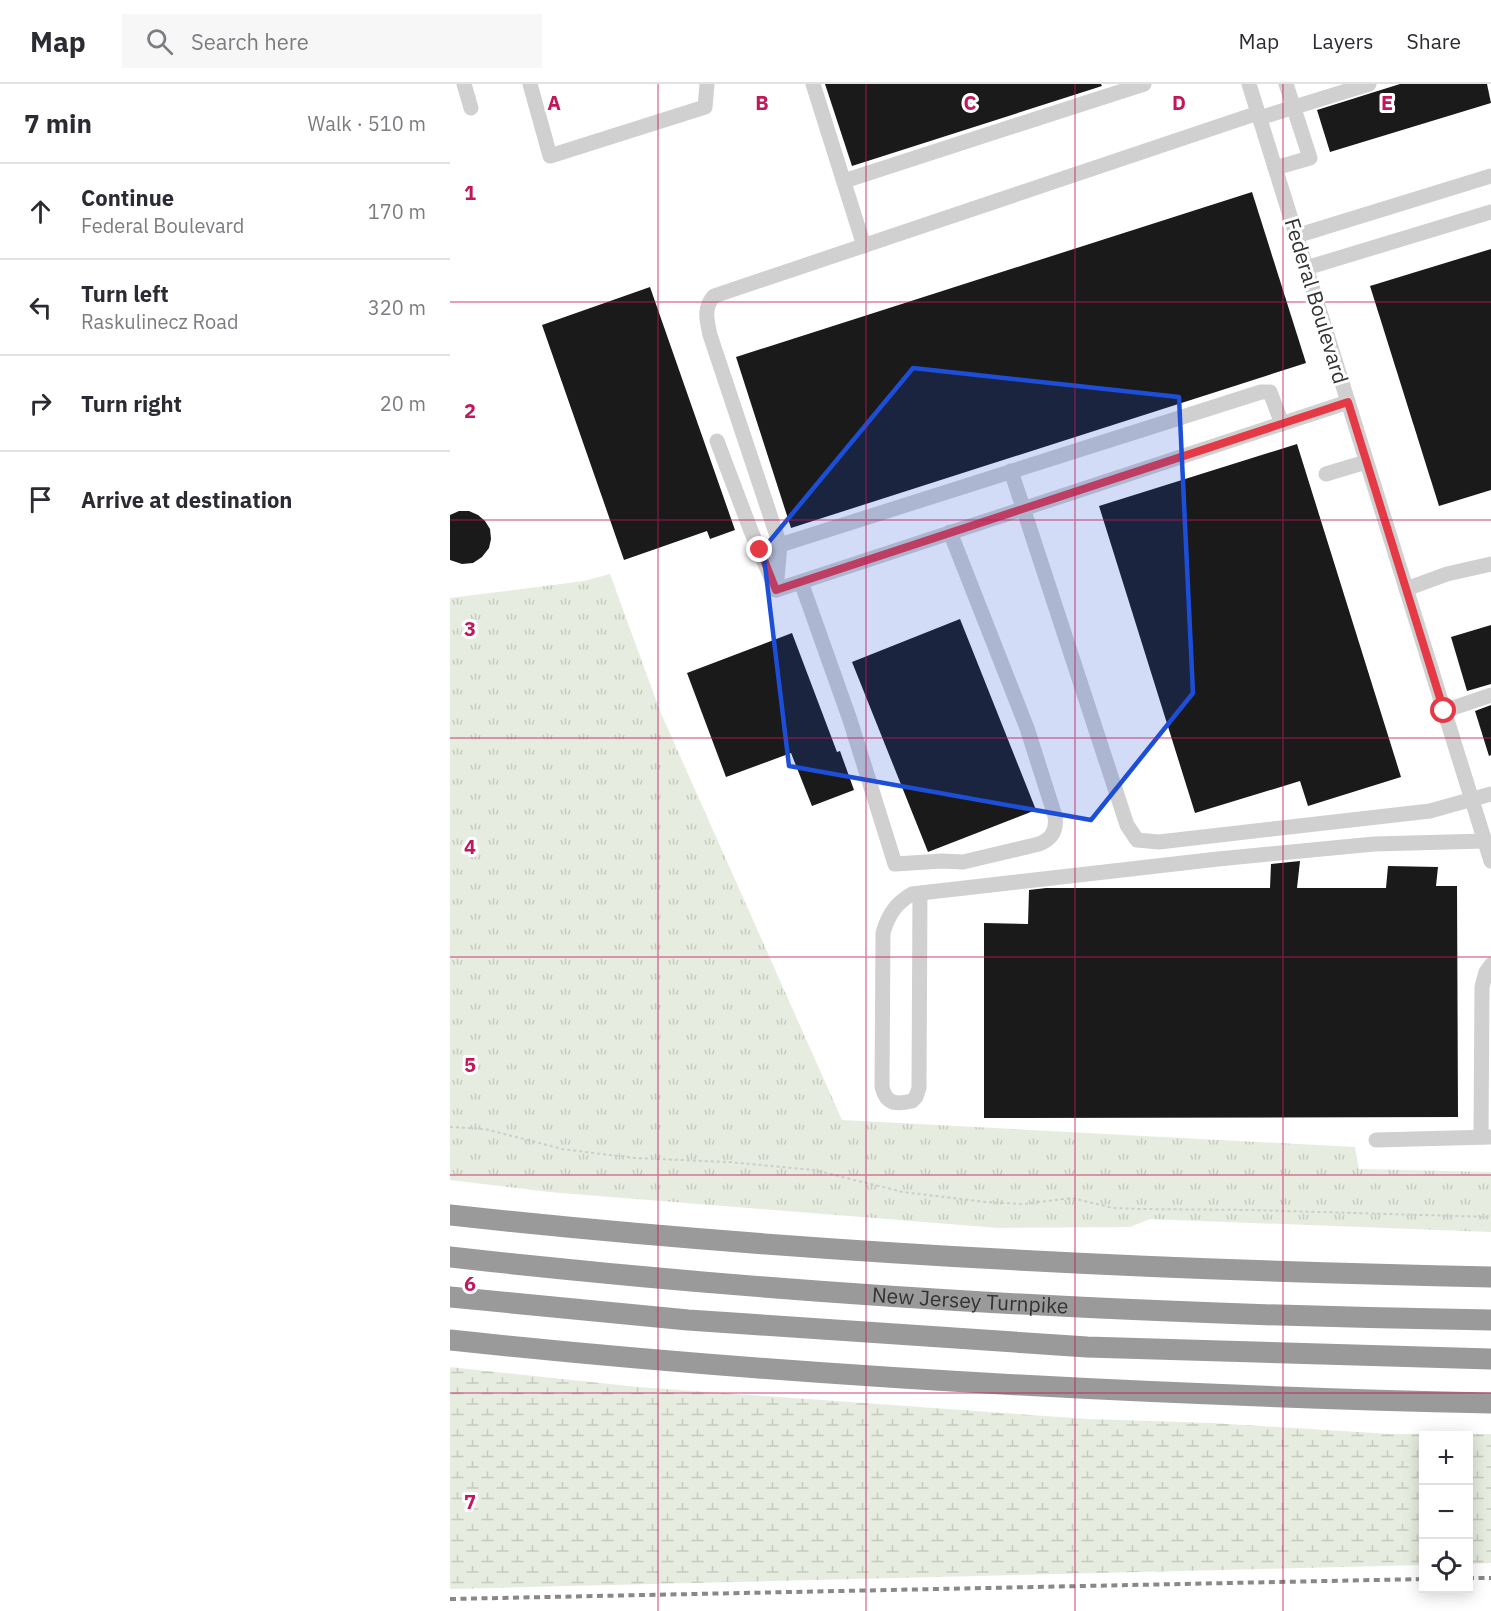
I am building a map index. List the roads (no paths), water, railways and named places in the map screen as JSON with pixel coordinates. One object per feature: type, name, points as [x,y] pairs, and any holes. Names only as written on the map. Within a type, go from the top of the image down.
[{"type":"highway","name":"New Jersey Turnpike","points":[[450,1215],[693,1239],[881,1252],[1100,1265],[1491,1277]]},
{"type":"highway","name":"New Jersey Turnpike","points":[[450,1257],[688,1280],[1088,1308],[1301,1317],[1491,1320]]},
{"type":"highway","name":"New Jersey Turnpike","points":[[450,1297],[688,1320],[1063,1346],[1491,1359]]},
{"type":"highway","points":[[450,1340],[683,1363],[861,1376],[1283,1398],[1491,1402]]},
{"type":"street","points":[[464,84],[471,108]]},
{"type":"street","points":[[530,84],[550,156],[705,107],[707,84]]},
{"type":"street","points":[[813,84],[864,246]]},
{"type":"street","points":[[844,181],[1144,84]]},
{"type":"street","name":"Federal Boulevard","points":[[1249,84],[1491,861]]},
{"type":"street","points":[[1275,168],[1310,158],[1286,84]]},
{"type":"street","points":[[776,590],[780,545],[710,335],[706,314],[709,302],[714,297],[1258,116],[1369,84]]},
{"type":"street","points":[[1296,236],[1491,176]]},
{"type":"street","points":[[1306,268],[1491,212]]},
{"type":"street","points":[[780,545],[1261,392],[1270,392],[1282,424]]},
{"type":"street","points":[[776,590],[1348,402]]},
{"type":"street","points":[[717,441],[776,590]]},
{"type":"street","points":[[1326,474],[1366,462]]},
{"type":"street","points":[[1011,471],[1127,825],[1137,840],[1159,842],[1430,811],[1491,794]]},
{"type":"street","points":[[801,582],[850,720],[895,864],[963,862],[1039,844],[1047,841],[1052,835],[1055,829],[1055,816],[1027,728],[950,532]]},
{"type":"street","points":[[1406,589],[1447,574],[1491,564]]},
{"type":"street","points":[[1444,711],[1491,695]]},
{"type":"street","points":[[920,893],[919,1088],[912,1101],[892,1103],[887,1100],[882,1087],[883,933],[886,921],[893,909],[912,894],[920,893],[1218,858],[1351,846],[1485,841]]},
{"type":"street","points":[[1376,1140],[1486,1137],[1482,987],[1486,972],[1491,965]]},
{"type":"street","points":[[1482,1013],[1491,1030]]},
{"type":"railway","points":[[1473,1578],[1491,1578]]},
{"type":"railway","points":[[450,1599],[1419,1579]]}]
